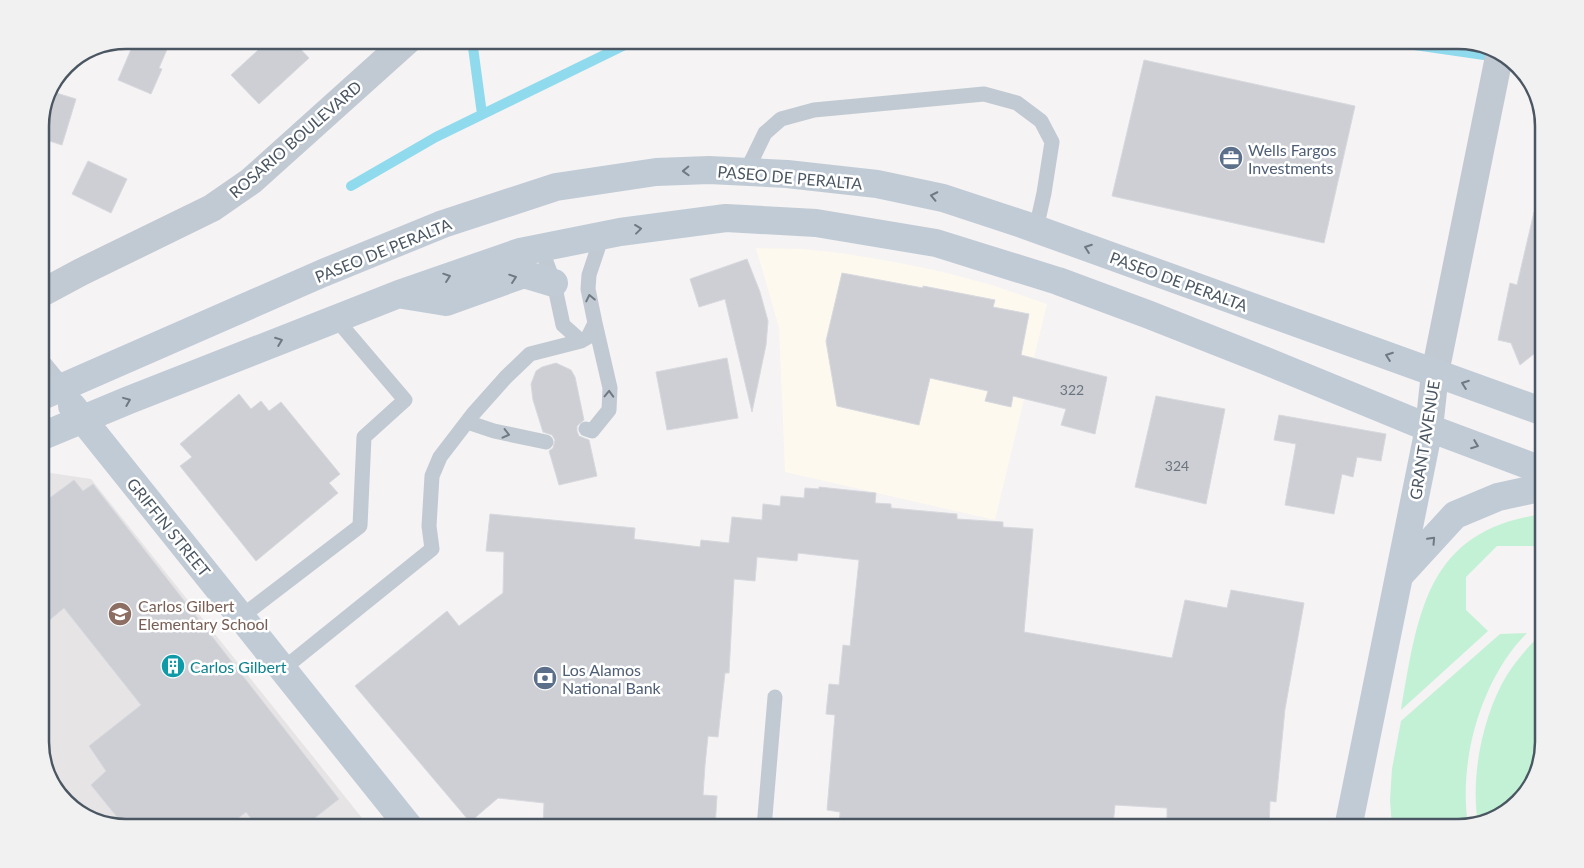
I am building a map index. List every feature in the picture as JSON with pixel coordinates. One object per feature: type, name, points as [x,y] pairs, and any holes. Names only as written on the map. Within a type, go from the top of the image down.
[{"type":"main road","name":"PASEO DE PERALTA","points":[[49,393],[323,273],[443,224],[556,186],[656,172],[709,170],[787,174],[877,184],[943,198],[1036,229],[1535,409]]},
{"type":"main road","points":[[49,433],[399,294],[520,252],[612,233],[726,218],[816,223],[936,243],[1058,281],[1147,314],[1429,428],[1535,468]]},
{"type":"main road","points":[[399,294],[446,302],[524,274],[554,283]]},
{"type":"main road","name":"GRIFFIN STREET","points":[[49,393],[82,419],[403,819]]},
{"type":"main road","name":"GRANT AVENUE","points":[[1350,819],[1429,428]]},
{"type":"main road","points":[[1399,576],[1455,515],[1498,497],[1535,489]]},
{"type":"main road","points":[[1356,786],[1362,819]]},
{"type":"street","name":"ROSARIO BOULEVARD","points":[[49,289],[212,208],[251,181],[398,49]]},
{"type":"street","name":"GRANT AVENUE","points":[[1429,428],[1435,373],[1498,60]]},
{"type":"lane","points":[[746,172],[766,133],[780,119],[814,110],[984,94],[1017,103],[1041,121],[1052,142],[1036,229]]},
{"type":"lane","points":[[586,429],[592,431],[609,410],[610,388],[588,289],[588,275],[599,245],[612,233]]},
{"type":"lane","points":[[541,248],[554,283],[563,325],[581,341]]},
{"type":"lane","points":[[241,617],[360,526],[364,436],[405,400],[336,319]]},
{"type":"lane","points":[[283,669],[432,549],[429,526],[432,476],[440,457],[506,377],[530,354],[581,341],[588,336],[595,323]]},
{"type":"lane","points":[[467,422],[511,435],[546,442]]},
{"type":"lane","points":[[765,819],[775,697]]},
{"type":"shaded area","points":[[756,248],[803,249],[895,262],[992,285],[1047,304],[995,520],[785,472],[779,328]]},
{"type":"shaded area","name":"Carlos Gilbert Elementary School","points":[[49,473],[91,479],[363,819],[111,818],[83,806],[68,793],[53,767],[49,747]]},
{"type":"green space","points":[[1535,516],[1535,548],[1533,546],[1497,546],[1466,577],[1466,610],[1488,631],[1401,710],[1414,640],[1423,609],[1435,581],[1452,557],[1475,537],[1505,523]]},
{"type":"green space","points":[[1527,633],[1497,673],[1485,697],[1476,722],[1467,774],[1468,819],[1391,819],[1390,800],[1392,769],[1401,721],[1500,634]]},
{"type":"green space","points":[[1535,640],[1534,757],[1527,776],[1516,793],[1497,809],[1477,817],[1477,766],[1485,727],[1491,708],[1507,675]]},
{"type":"building","points":[[131,49],[167,49],[159,68],[162,69],[151,94],[118,80]]},
{"type":"building","points":[[259,49],[300,49],[309,58],[259,104],[231,75]]},
{"type":"building","points":[[1144,60],[1355,106],[1324,243],[1112,196]]},
{"type":"building","points":[[57,93],[76,99],[62,145],[49,141],[51,106]]},
{"type":"building","points":[[88,161],[127,179],[111,213],[72,194]]},
{"type":"building","points":[[1535,212],[1535,353],[1520,365],[1511,343],[1498,340],[1510,283],[1517,285]]},
{"type":"building","points":[[747,259],[760,292],[768,321],[766,345],[752,412],[725,299],[699,307],[690,279]]},
{"type":"building","points":[[842,273],[995,300],[993,307],[1029,314],[1021,355],[1107,377],[1095,434],[1061,425],[1066,409],[1013,396],[1011,407],[985,401],[988,391],[930,378],[919,425],[837,406],[826,341]]},
{"type":"building","points":[[727,358],[738,418],[667,430],[656,372]]},
{"type":"building","points":[[556,363],[571,370],[575,377],[584,420],[577,426],[577,431],[579,436],[589,440],[597,476],[559,485],[549,451],[553,448],[555,440],[552,435],[543,432],[533,400],[531,384],[536,371]]},
{"type":"building","points":[[239,394],[251,409],[261,401],[269,411],[281,402],[340,474],[329,483],[338,493],[256,561],[180,466],[192,457],[180,444]]},
{"type":"building","points":[[1156,396],[1225,409],[1206,504],[1135,487]]},
{"type":"building","points":[[1279,415],[1386,434],[1381,461],[1357,457],[1353,477],[1342,474],[1334,514],[1285,505],[1296,444],[1274,440]]},
{"type":"building","name":"Carlos Gilbert Elementary School","points":[[74,480],[83,491],[93,484],[339,799],[313,819],[251,819],[246,812],[237,819],[118,818],[91,785],[106,771],[89,746],[141,705],[64,608],[49,620],[49,498]]},
{"type":"building","points":[[819,487],[876,493],[875,503],[891,504],[891,508],[957,514],[957,519],[1003,522],[1003,527],[1033,529],[1024,632],[1172,658],[1185,600],[1227,608],[1231,590],[1304,603],[1285,709],[1276,802],[1270,801],[1269,819],[1167,819],[1167,808],[1115,805],[1114,819],[840,819],[840,812],[827,810],[835,715],[826,714],[829,684],[839,685],[843,645],[850,646],[859,560],[798,553],[797,561],[757,557],[755,581],[734,579],[729,673],[725,673],[718,737],[708,736],[705,765],[703,795],[717,796],[716,819],[543,819],[544,803],[498,798],[474,819],[467,819],[355,686],[447,611],[459,626],[503,593],[504,552],[486,551],[490,514],[635,528],[634,539],[700,547],[701,540],[729,543],[732,517],[762,520],[763,504],[780,506],[781,496],[804,498],[805,488],[819,489]]},
{"type":"waterway","points":[[473,49],[482,114]]},
{"type":"waterway","points":[[351,186],[436,137],[617,49]]},
{"type":"waterway","points":[[1442,49],[1489,56]]},
{"type":"place","name":"Wells Fargos Investments","points":[[1231,158]]},
{"type":"place","name":"Carlos Gilbert Elementary School","points":[[120,614]]},
{"type":"place","name":"Carlos Gilbert","points":[[173,666]]},
{"type":"place","name":"Los Alamos National Bank","points":[[545,678]]}]
